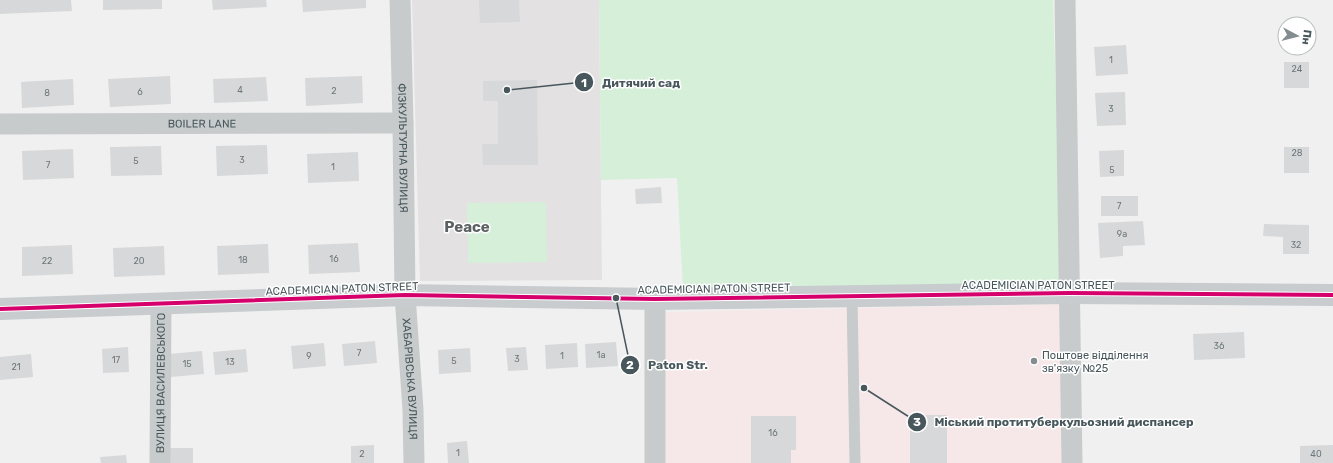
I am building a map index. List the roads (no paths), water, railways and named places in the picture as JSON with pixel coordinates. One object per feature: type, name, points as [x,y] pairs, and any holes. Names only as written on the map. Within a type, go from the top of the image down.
[{"type":"street","name":"ФІЗКУЛЬТУРНА ВУЛИЦЯ","points":[[400,0],[405,295]]},
{"type":"street","points":[[1065,0],[1072,463]]},
{"type":"street","name":"BOILER LANE","points":[[0,124],[403,123]]},
{"type":"street","name":"ACADEMICIAN PATON STREET","points":[[0,309],[405,295],[655,299],[1070,293],[1333,295]]},
{"type":"street","name":"ХАБАРІВСЬКА ВУЛИЦЯ","points":[[405,295],[413,410],[414,463]]},
{"type":"street","points":[[655,299],[656,463]]},
{"type":"street","name":"ВУЛИЦЯ ВАСИЛЕВСЬКОГО","points":[[160,463],[161,304]]},
{"type":"lane","points":[[852,296],[855,463]]},
{"type":"place","name":"Дитячий сад","points":[[507,90]]},
{"type":"place","name":"Paton Str.","points":[[616,298]]},
{"type":"place","name":"Поштове відділення зв'язку №25","points":[[1034,361]]},
{"type":"place","name":"Міський протитуберкульозний диспансер","points":[[864,388]]},
{"type":"district","name":"Peace","points":[[467,227]]}]
